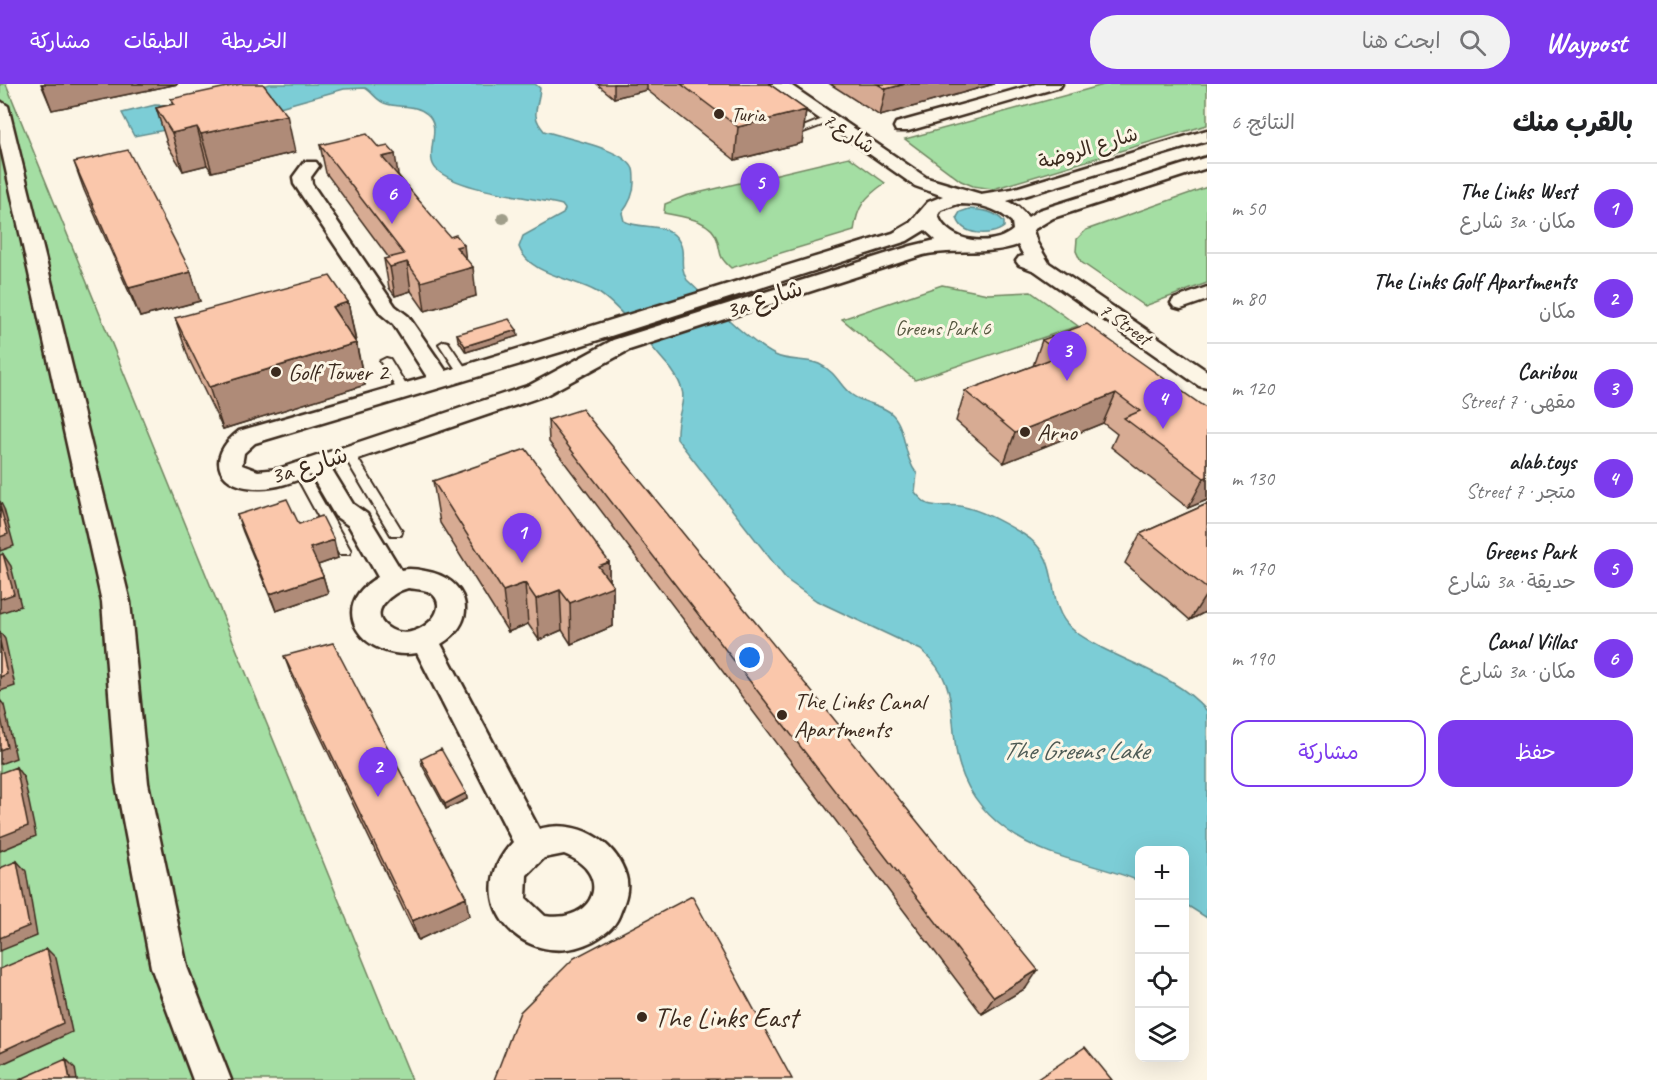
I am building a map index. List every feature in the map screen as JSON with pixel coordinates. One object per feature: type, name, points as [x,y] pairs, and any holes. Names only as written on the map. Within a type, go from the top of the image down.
[{"type":"street","name":"شارع 7","points":[[778,84],[921,182],[1006,207],[1016,213],[1023,230]]},
{"type":"street","points":[[902,127],[1044,85]]},
{"type":"street","points":[[0,106],[116,602],[132,783],[170,967],[212,1080]]},
{"type":"street","name":"شارع الروضة","points":[[929,212],[946,200],[1015,194],[1207,135]]},
{"type":"street","points":[[974,246],[992,247],[1012,242],[1023,230],[1046,214],[1207,162]]},
{"type":"street","points":[[310,166],[302,177],[303,184],[388,310],[389,323],[422,384]]},
{"type":"street","points":[[921,182],[928,195],[928,221],[938,233],[1042,267]]},
{"type":"street","name":"3a شارع","points":[[929,212],[918,227],[900,237],[720,292],[613,337],[600,354],[566,376],[538,390],[271,479],[254,480],[239,476],[230,468],[229,457],[235,446],[247,437],[422,384],[513,357],[613,337],[739,307],[918,250],[942,245],[974,246]]},
{"type":"street","points":[[1023,230],[1042,267]]},
{"type":"street","name":"7 Street","points":[[1042,267],[1207,381]]},
{"type":"street","points":[[1182,303],[1207,293]]},
{"type":"street","points":[[513,357],[534,363],[541,369],[544,376],[543,383],[538,390]]},
{"type":"street","points":[[324,462],[344,510],[358,520],[394,581]]},
{"type":"street","points":[[408,578],[433,581],[443,587],[452,605],[451,615],[446,625],[425,640],[397,643],[384,640],[368,625],[365,615],[367,605],[373,595],[394,581],[408,578]]},
{"type":"street","points":[[425,640],[532,847]]},
{"type":"lane","points":[[787,132],[830,119]]},
{"type":"lane","points":[[444,344],[463,372]]},
{"type":"lane","points":[[386,361],[422,384]]},
{"type":"lane","points":[[324,462],[396,532]]},
{"type":"lane","points":[[324,462],[344,551]]},
{"type":"green space","points":[[0,84],[6,84],[412,1080],[0,1080]]},
{"type":"green space","points":[[1107,84],[1207,84],[1207,125],[993,189],[973,186],[961,181],[905,139]]},
{"type":"green space","points":[[849,157],[885,183],[863,203],[857,215],[854,231],[731,268],[722,257],[714,232],[709,227],[695,220],[664,213],[665,204],[685,196]]},
{"type":"green space","points":[[1207,187],[1207,283],[1145,306],[1081,262],[1076,251],[1077,239],[1086,230]]},
{"type":"green space","name":"Greens Park 6","points":[[942,285],[988,294],[1031,292],[1078,326],[915,380],[842,319]]},
{"type":"water","name":"The Greens Lake","points":[[270,84],[535,84],[540,88],[536,115],[544,131],[607,150],[628,162],[633,170],[634,187],[631,199],[622,213],[624,221],[669,231],[675,236],[682,247],[683,269],[687,280],[741,330],[775,355],[819,364],[830,371],[852,395],[879,406],[893,415],[900,428],[912,467],[917,474],[915,492],[921,499],[932,505],[968,508],[993,517],[1023,534],[1036,544],[1045,556],[1057,606],[1071,628],[1102,648],[1172,682],[1207,711],[1207,918],[1189,907],[1189,846],[1135,846],[1135,880],[1038,848],[1007,830],[989,815],[969,788],[964,777],[957,755],[947,686],[933,662],[921,650],[817,601],[787,580],[677,439],[683,396],[678,380],[671,369],[605,298],[587,287],[542,270],[524,256],[519,247],[523,236],[563,214],[565,209],[562,205],[479,188],[448,177],[437,170],[433,164],[434,127],[427,114],[413,107],[384,103],[365,88],[344,89],[269,110],[134,136],[122,113],[155,105],[180,106]]},
{"type":"water","points":[[969,209],[993,213],[1004,222],[1004,227],[985,233],[964,228],[957,217],[960,212]]},
{"type":"building","points":[[241,84],[263,84],[287,115],[201,134],[197,127],[172,133],[156,108],[174,104],[171,99]]},
{"type":"building","points":[[681,84],[769,84],[806,110],[738,127]]},
{"type":"building","points":[[877,84],[905,84],[886,89]]},
{"type":"building","points":[[367,134],[379,148],[388,146],[395,154],[382,157],[450,237],[456,235],[464,245],[456,247],[473,267],[421,282],[407,262],[390,267],[384,259],[404,254],[320,145]]},
{"type":"building","points":[[128,150],[191,272],[129,288],[74,162]]},
{"type":"building","points":[[330,276],[348,302],[332,307],[356,343],[209,387],[175,318]]},
{"type":"building","points":[[509,319],[517,330],[465,346],[457,334]]},
{"type":"building","points":[[1087,324],[1207,409],[1207,477],[1204,478],[1124,418],[1140,411],[1116,393],[1015,433],[965,391],[1062,355],[1042,340]]},
{"type":"building","points":[[582,409],[1038,970],[994,997],[548,420]]},
{"type":"building","points":[[526,449],[609,562],[598,566],[613,586],[570,603],[560,590],[536,599],[525,583],[503,591],[433,481]]},
{"type":"building","points":[[287,499],[299,524],[322,516],[334,540],[310,548],[323,576],[270,594],[237,515]]},
{"type":"building","points":[[1207,504],[1207,589],[1140,534]]},
{"type":"building","points":[[0,506],[8,534],[0,537]]},
{"type":"building","points":[[3,554],[14,594],[0,599],[0,555]]},
{"type":"building","points":[[0,641],[7,674],[0,677]]},
{"type":"building","points":[[333,643],[466,897],[412,921],[284,656]]},
{"type":"building","points":[[0,713],[7,747],[0,750]]},
{"type":"building","points":[[441,749],[466,793],[445,804],[421,759]]},
{"type":"building","points":[[16,767],[28,826],[0,837],[0,773]]},
{"type":"building","points":[[17,861],[29,926],[0,938],[0,868]]},
{"type":"building","name":"The Links East","points":[[692,896],[792,1079],[494,1080],[520,1012],[574,958]]},
{"type":"building","points":[[47,949],[63,1023],[0,1052],[0,969]]},
{"type":"building","points":[[1085,1047],[1112,1080],[1036,1080]]},
{"type":"building","points":[[66,1059],[70,1080],[19,1080]]},
{"type":"place","name":"Turia","points":[[719,114]]},
{"type":"place","name":"Greens Park","points":[[760,213]]},
{"type":"place","name":"Canal Villas","points":[[392,224]]},
{"type":"place","name":"Golf Tower 2","points":[[276,372]]},
{"type":"place","name":"Caribou","points":[[1067,381]]},
{"type":"place","name":"alab.toys","points":[[1163,429]]},
{"type":"place","name":"Arno","points":[[1025,432]]},
{"type":"place","name":"The Links West","points":[[522,563]]},
{"type":"place","name":"The Links Canal Apartments","points":[[782,715]]},
{"type":"place","name":"The Links Golf Apartments","points":[[378,797]]},
{"type":"place","name":"The Links East","points":[[642,1017]]}]
